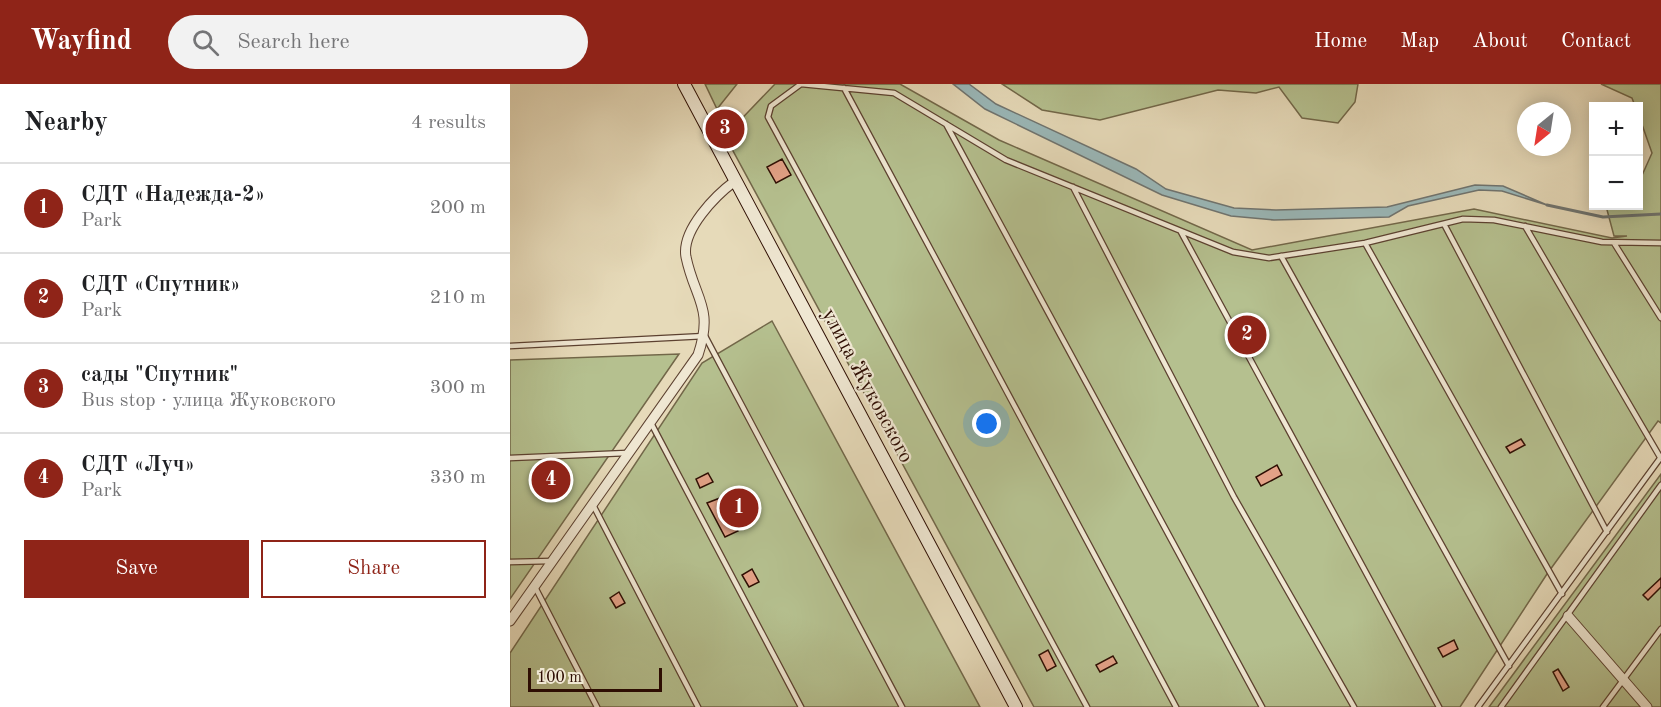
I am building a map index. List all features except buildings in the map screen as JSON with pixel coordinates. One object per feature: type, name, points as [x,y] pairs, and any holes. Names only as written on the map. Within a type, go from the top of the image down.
[{"type":"main road","name":"улица Жуковского","points":[[684,84],[1016,707]]},
{"type":"street","points":[[510,621],[627,453],[692,365],[705,336],[704,306],[687,258],[687,244],[710,201],[735,181]]},
{"type":"street","points":[[1568,616],[1647,707]]},
{"type":"lane","points":[[1087,707],[768,117],[771,106],[801,84],[894,93],[1006,160],[1233,252],[1269,258],[1365,243],[1463,219],[1494,220],[1614,243],[1661,243]]},
{"type":"lane","points":[[843,88],[1176,707]]},
{"type":"lane","points":[[946,124],[1262,707]]},
{"type":"lane","points":[[1073,187],[1234,497],[1354,707]]},
{"type":"lane","points":[[1444,224],[1607,532]]},
{"type":"lane","points":[[1478,707],[1661,457],[1525,226]]},
{"type":"lane","points":[[1181,231],[1439,707]]},
{"type":"lane","points":[[1365,243],[1562,594]]},
{"type":"lane","points":[[1614,243],[1661,318]]},
{"type":"lane","points":[[1281,256],[1509,666]]},
{"type":"lane","points":[[510,346],[705,336],[902,707]]},
{"type":"lane","points":[[650,421],[801,707]]},
{"type":"lane","points":[[510,458],[627,453]]},
{"type":"lane","points":[[1501,707],[1661,485]]},
{"type":"lane","points":[[592,503],[698,707]]},
{"type":"lane","points":[[510,562],[552,561]]},
{"type":"lane","points":[[535,586],[597,707]]},
{"type":"lane","points":[[1603,707],[1661,629]]},
{"type":"green space","points":[[705,84],[737,84],[717,109]]},
{"type":"green space","points":[[775,84],[900,84],[999,140],[1252,250],[1474,209],[1612,238],[1627,236],[1614,236],[1607,210],[1643,210],[1643,173],[1652,153],[1643,127],[1643,102],[1634,102],[1632,98],[1601,84],[1661,84],[1661,423],[1658,421],[1547,574],[1460,707],[1034,707],[725,136]]},
{"type":"green space","points":[[1002,84],[1358,84],[1355,102],[1338,123],[1302,118],[1279,87],[1256,93],[1218,90],[1100,120],[1042,110]]},
{"type":"green space","points":[[772,321],[980,707],[510,707],[510,653],[702,363]]},
{"type":"green space","points":[[679,354],[510,599],[510,360]]},
{"type":"green space","points":[[1661,474],[1661,707],[1489,707]]},
{"type":"water","points":[[953,84],[969,84],[996,104],[1136,169],[1166,189],[1234,208],[1276,210],[1387,207],[1475,185],[1503,186],[1547,205],[1502,191],[1479,190],[1408,206],[1389,217],[1274,220],[1231,216],[1162,195],[985,109]]},
{"type":"waterway","points":[[1547,205],[1603,217],[1661,214]]},
{"type":"place","name":"сады \"Спутник\"","points":[[725,129]]},
{"type":"place","name":"СДТ «Спутник»","points":[[1247,335]]},
{"type":"place","name":"СДТ «Луч»","points":[[551,480]]},
{"type":"place","name":"СДТ «Надежда-2»","points":[[739,508]]}]
